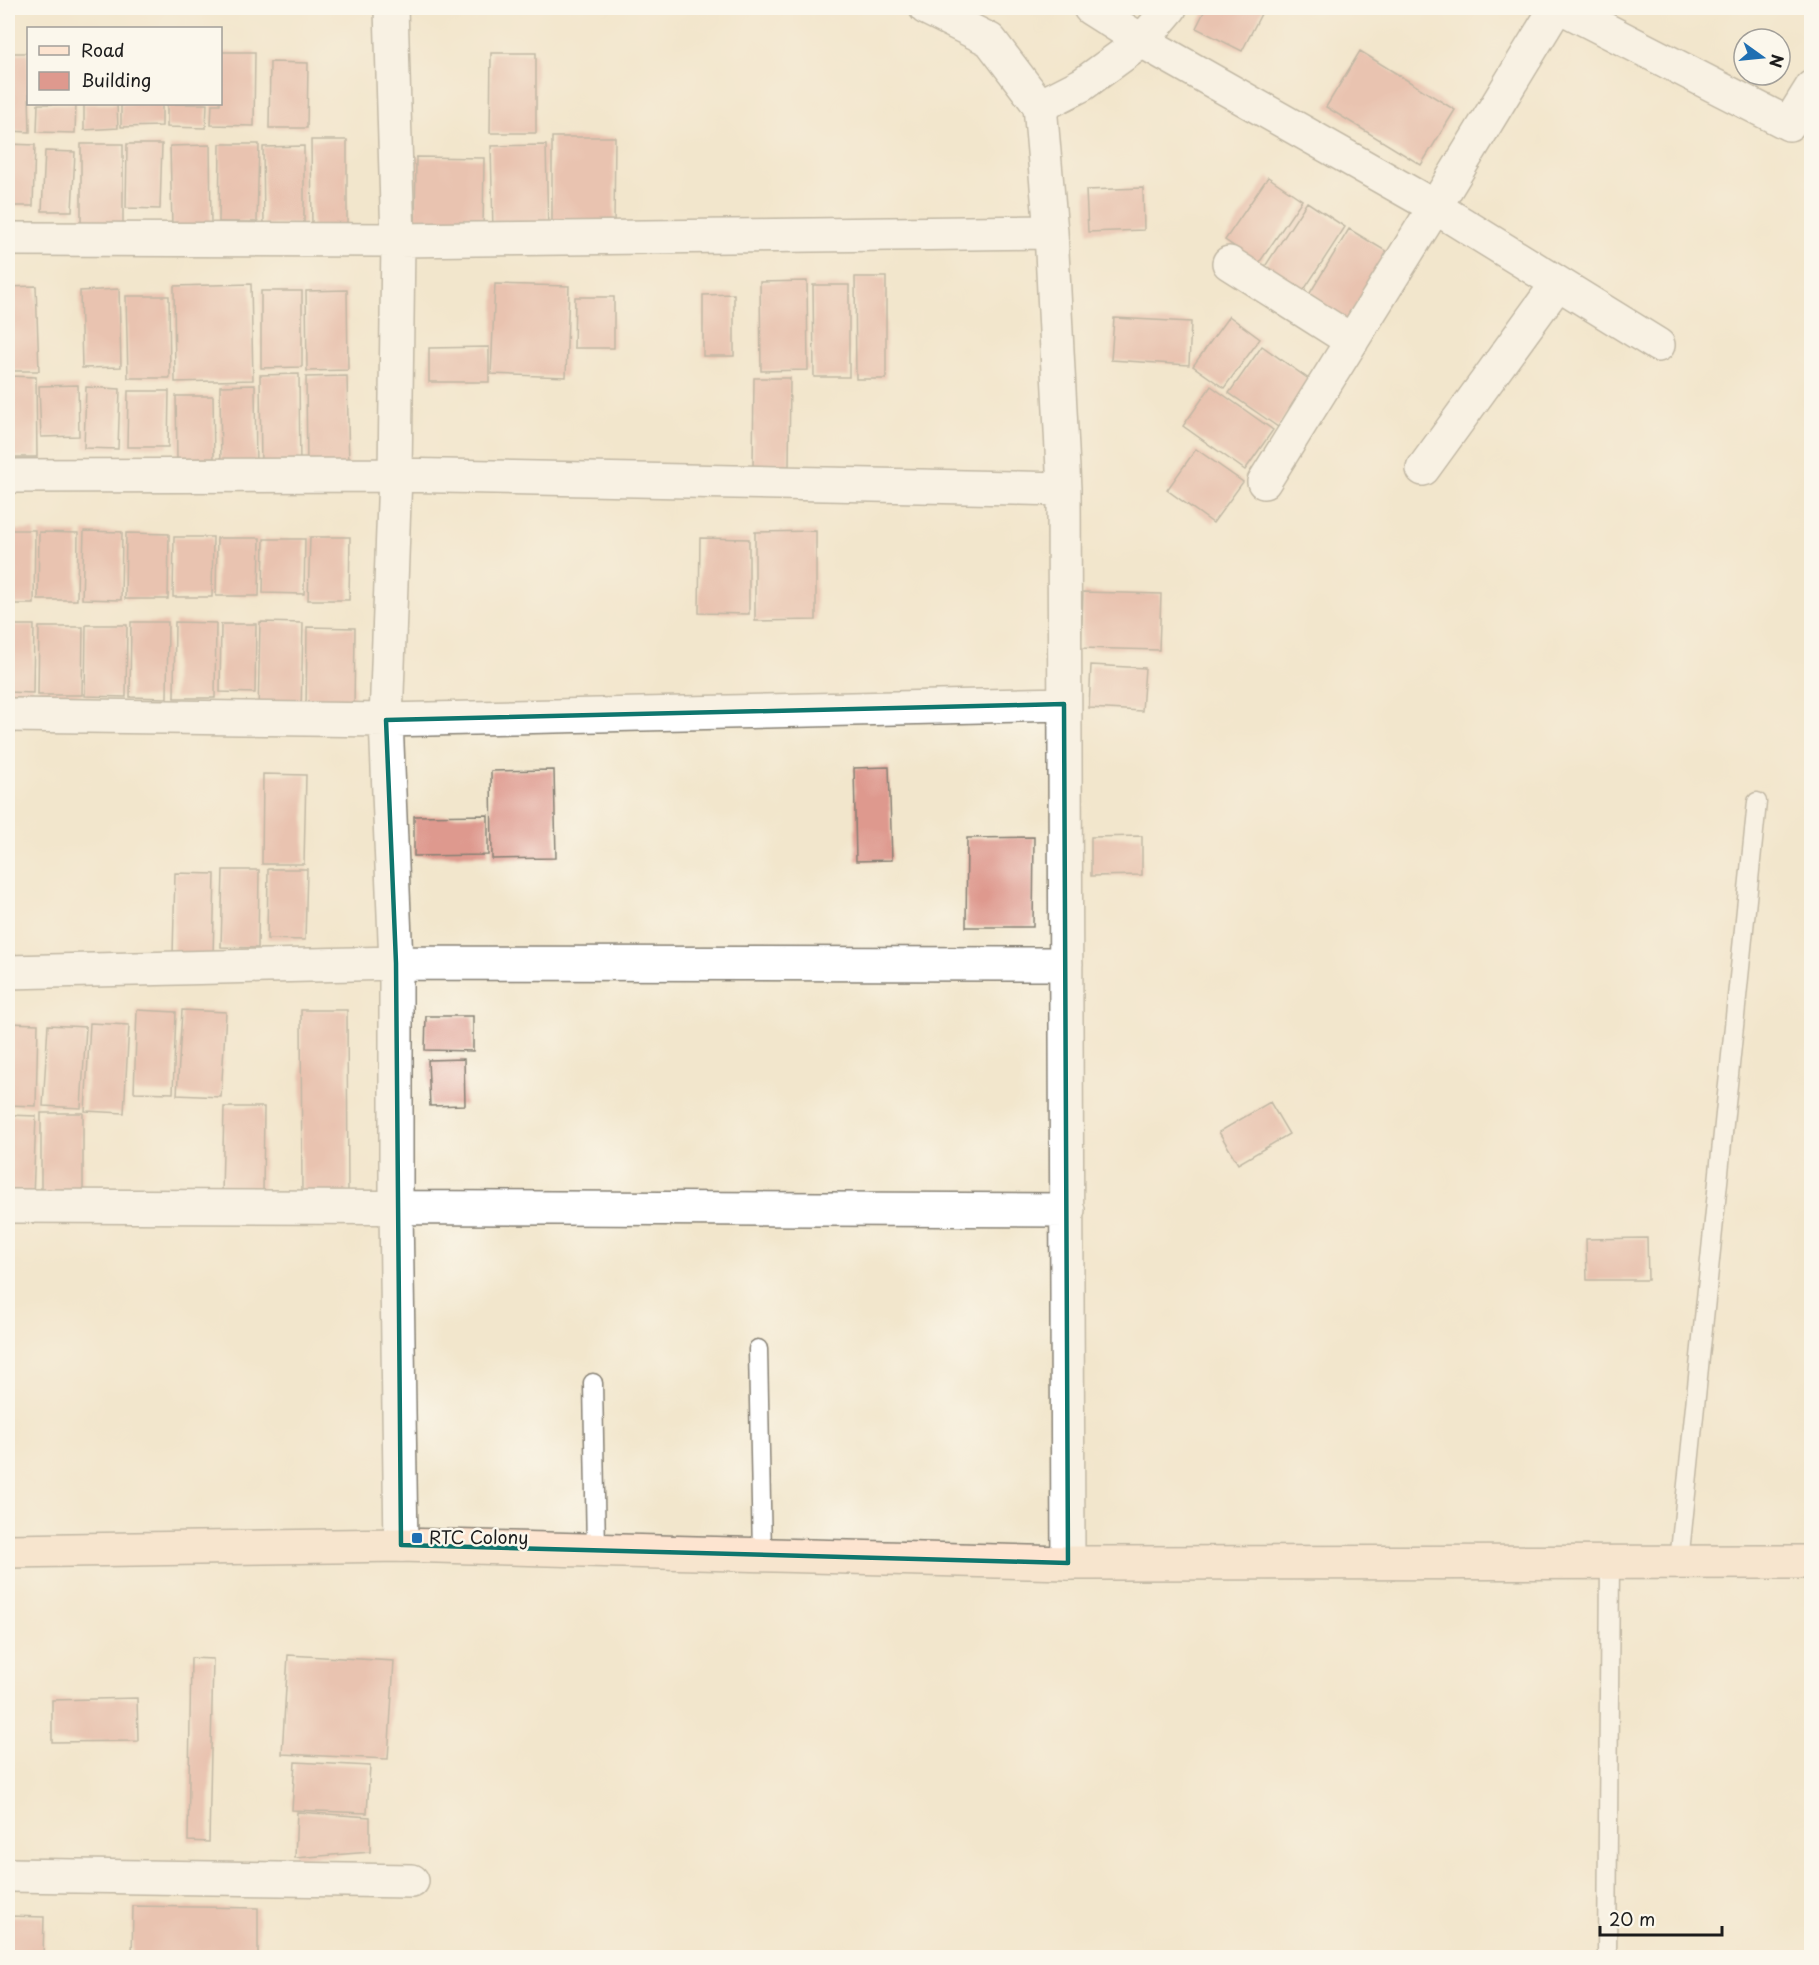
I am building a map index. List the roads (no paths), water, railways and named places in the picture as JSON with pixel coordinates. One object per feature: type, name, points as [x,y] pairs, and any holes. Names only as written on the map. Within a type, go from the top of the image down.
[{"type":"street","points":[[391,8],[398,240],[395,475],[386,720],[396,963],[396,1209],[401,1545]]},
{"type":"street","points":[[926,8],[990,40],[1040,106],[1051,232],[1064,489],[1068,1563]]},
{"type":"street","points":[[1090,8],[1142,41],[1435,207],[1658,345]]},
{"type":"street","points":[[1040,106],[1083,84],[1142,41],[1170,8]]},
{"type":"street","points":[[1264,482],[1556,8]]},
{"type":"street","points":[[1563,8],[1800,130],[1812,87]]},
{"type":"street","points":[[8,239],[398,240],[1051,232]]},
{"type":"street","points":[[1229,263],[1352,341]]},
{"type":"street","points":[[1422,470],[1558,283]]},
{"type":"street","points":[[8,476],[395,475],[1064,489]]},
{"type":"street","points":[[8,715],[386,720],[1064,704]]},
{"type":"street","points":[[8,972],[396,963],[1066,964]]},
{"type":"street","points":[[8,1206],[1068,1210]]},
{"type":"street","points":[[8,1551],[401,1545],[1068,1563],[1812,1562]]},
{"type":"street","points":[[8,1875],[412,1881]]},
{"type":"lane","points":[[1679,1562],[1757,802]]},
{"type":"lane","points":[[758,1349],[762,1555]]},
{"type":"lane","points":[[593,1383],[596,1550]]},
{"type":"lane","points":[[1608,1958],[1610,1563]]},
{"type":"place","name":"RTC Colony","points":[[417,1538]]}]
